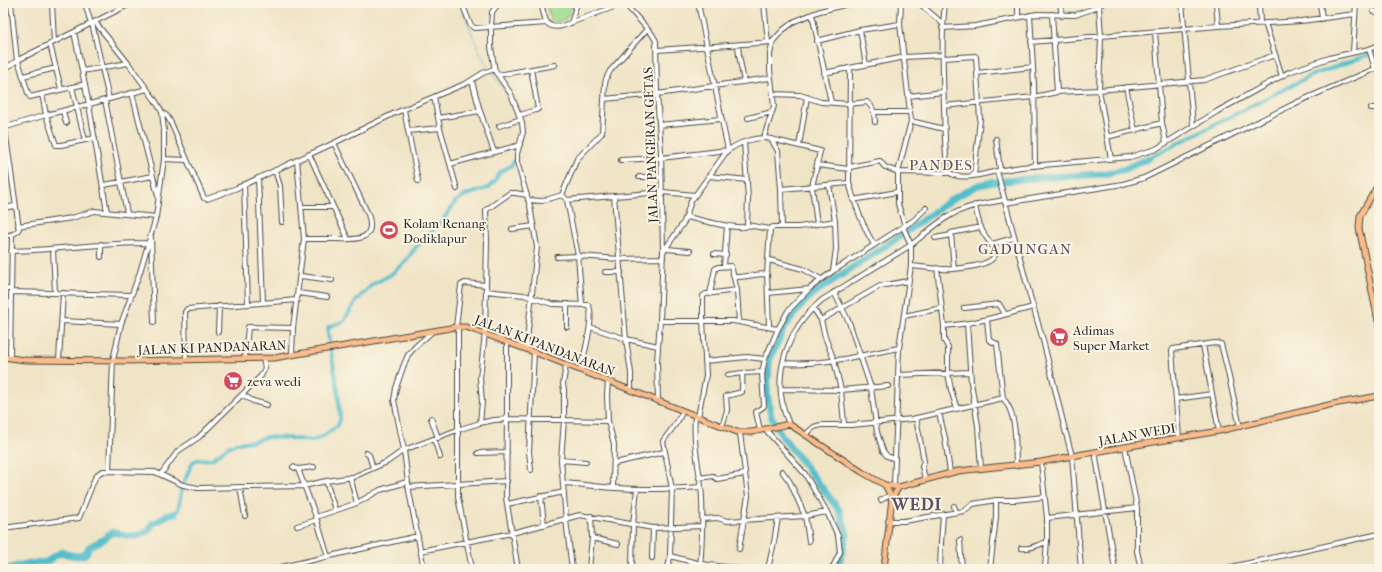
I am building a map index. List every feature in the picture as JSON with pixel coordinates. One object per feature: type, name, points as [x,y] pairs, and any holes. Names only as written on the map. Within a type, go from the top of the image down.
[{"type":"main road","points":[[1379,183],[1360,216],[1359,228],[1379,326]]},
{"type":"main road","name":"JALAN KI PANDANARAN","points":[[3,357],[25,360],[263,358],[325,350],[457,327],[469,328],[581,370],[740,433],[787,424]]},
{"type":"main road","name":"JALAN WEDI","points":[[897,487],[950,472],[998,466],[1016,466],[1219,431],[1334,404],[1379,396]]},
{"type":"main road","points":[[787,424],[806,434],[862,472],[885,485],[897,487],[891,497],[884,569]]},
{"type":"main road","points":[[885,485],[891,497]]},
{"type":"street","points":[[11,3],[18,60],[29,97],[85,84]]},
{"type":"street","points":[[52,3],[52,43],[61,90]]},
{"type":"street","points":[[85,3],[93,23],[103,67],[107,99],[127,213]]},
{"type":"street","points":[[3,70],[18,60],[132,3]]},
{"type":"street","name":"JALAN PANGERAN GETAS","points":[[462,3],[472,27],[474,28],[547,23],[554,27],[619,5],[628,4],[656,41],[657,94],[665,250],[663,258],[657,361],[658,401]]},
{"type":"street","points":[[499,3],[493,10],[490,27],[494,69],[511,94],[523,132],[517,146],[517,162],[529,201],[534,226],[537,254],[526,349]]},
{"type":"street","points":[[541,3],[547,23]]},
{"type":"street","points":[[571,22],[577,3]]},
{"type":"street","points":[[698,3],[728,150]]},
{"type":"street","points":[[764,3],[771,42],[770,78],[774,106],[764,137]]},
{"type":"street","points":[[657,50],[771,42],[787,26],[812,14],[852,3]]},
{"type":"street","points":[[897,487],[895,459],[899,348],[911,266],[910,242],[899,208],[897,192],[898,172],[910,120],[905,57],[900,24],[901,3]]},
{"type":"street","points":[[918,3],[942,26],[976,26],[1030,15],[1078,15],[1101,4],[1099,90],[1111,159]]},
{"type":"street","points":[[944,3],[942,26],[944,129],[945,153],[949,173]]},
{"type":"street","points":[[1018,3],[1018,17]]},
{"type":"street","points":[[1060,3],[1062,16]]},
{"type":"street","points":[[1182,3],[1193,125]]},
{"type":"street","points":[[1216,3],[1218,26]]},
{"type":"street","points":[[1259,3],[1260,23]]},
{"type":"street","points":[[1320,3],[1322,19]]},
{"type":"street","points":[[1353,52],[1356,3]]},
{"type":"street","points":[[1373,11],[1379,12]]},
{"type":"street","points":[[812,14],[831,102]]},
{"type":"street","points":[[1052,14],[1058,92]]},
{"type":"street","points":[[1031,42],[1218,26],[1322,19],[1355,14]]},
{"type":"street","points":[[1030,15],[1034,97],[1035,166]]},
{"type":"street","points":[[93,23],[128,63],[162,112],[168,118],[205,199],[258,178],[404,110],[472,81],[483,73],[494,69]]},
{"type":"street","points":[[1265,23],[1282,76]]},
{"type":"street","points":[[817,41],[860,30],[900,24]]},
{"type":"street","points":[[860,30],[866,65]]},
{"type":"street","points":[[563,195],[577,159],[602,132],[606,79],[610,71],[649,31]]},
{"type":"street","points":[[74,32],[104,185],[107,212]]},
{"type":"street","points":[[1155,32],[1162,123],[1166,142]]},
{"type":"street","points":[[738,45],[744,82]]},
{"type":"street","points":[[817,164],[849,168],[880,160],[885,167],[898,172],[949,173],[959,176],[974,176],[1035,166],[1111,159],[1144,153],[1156,149],[1193,125],[1282,76],[1307,65],[1353,52],[1370,49],[1379,45]]},
{"type":"street","points":[[1370,49],[1373,63],[1378,66]]},
{"type":"street","points":[[944,106],[1034,97],[1058,92],[1188,82],[1211,78],[1275,55]]},
{"type":"street","points":[[824,73],[905,57],[976,56],[979,124],[974,176]]},
{"type":"street","points":[[82,71],[128,63]]},
{"type":"street","points":[[498,75],[555,65]]},
{"type":"street","points":[[787,424],[782,408],[780,389],[786,348],[792,335],[813,308],[834,292],[950,215],[975,205],[1005,202],[1123,184],[1144,178],[1265,117],[1378,66]]},
{"type":"street","points":[[23,76],[56,68]]},
{"type":"street","points":[[977,73],[1033,68]]},
{"type":"street","points":[[850,69],[848,183],[863,225],[874,245]]},
{"type":"street","points":[[499,126],[519,119],[537,110],[538,108],[531,70]]},
{"type":"street","points":[[604,99],[657,94],[770,78]]},
{"type":"street","points":[[472,81],[480,111],[494,152]]},
{"type":"street","points":[[72,87],[85,140]]},
{"type":"street","points":[[1126,87],[1135,131]]},
{"type":"street","points":[[4,128],[46,115],[147,89]]},
{"type":"street","points":[[909,96],[943,92]]},
{"type":"street","points":[[132,93],[158,196]]},
{"type":"street","points":[[42,94],[46,115],[56,146],[95,138]]},
{"type":"street","points":[[773,94],[800,94],[821,102],[849,104],[867,102],[874,112],[875,122]]},
{"type":"street","points":[[799,146],[807,97]]},
{"type":"street","points":[[434,98],[440,128],[456,189]]},
{"type":"street","points":[[1371,108],[1379,108]]},
{"type":"street","points":[[404,110],[418,181]]},
{"type":"street","points":[[63,111],[66,123]]},
{"type":"street","points":[[438,118],[480,111]]},
{"type":"street","points":[[109,471],[113,360],[121,324],[132,295],[156,217],[164,159],[162,112]]},
{"type":"street","points":[[748,118],[772,112]]},
{"type":"street","points":[[874,112],[910,112]]},
{"type":"street","points":[[3,116],[18,226],[18,231],[12,235],[3,236]]},
{"type":"street","points":[[659,125],[721,119]]},
{"type":"street","points":[[910,120],[944,129]]},
{"type":"street","points":[[1107,137],[1162,123]]},
{"type":"street","points":[[408,131],[440,128]]},
{"type":"street","points":[[1379,130],[1379,139]]},
{"type":"street","points":[[665,250],[681,228],[687,216],[691,201],[722,156],[728,150],[744,142],[764,137],[820,151],[812,186],[817,224]]},
{"type":"street","points":[[771,139],[777,149],[781,189],[782,227]]},
{"type":"street","points":[[996,139],[998,172],[1001,189],[1047,354],[1072,456],[1081,569]]},
{"type":"street","points":[[744,142],[748,225]]},
{"type":"street","points":[[304,239],[356,240],[366,235],[369,231],[370,223],[362,201],[334,143]]},
{"type":"street","points":[[450,164],[517,146]]},
{"type":"street","points":[[621,160],[661,158],[728,150]]},
{"type":"street","points":[[309,154],[348,239]]},
{"type":"street","points":[[164,159],[187,160]]},
{"type":"street","points":[[292,355],[304,239],[297,160]]},
{"type":"street","points":[[275,170],[280,186],[282,222]]},
{"type":"street","points":[[104,185],[153,176]]},
{"type":"street","points":[[639,176],[661,177]]},
{"type":"street","points":[[709,176],[747,180]]},
{"type":"street","points":[[258,178],[263,302]]},
{"type":"street","points":[[781,189],[848,183]]},
{"type":"street","points":[[244,184],[248,304]]},
{"type":"street","points":[[829,185],[835,221],[836,249],[833,271]]},
{"type":"street","points":[[567,200],[662,192],[696,195]]},
{"type":"street","points":[[853,200],[897,192]]},
{"type":"street","points":[[480,423],[482,402],[480,378],[485,333],[487,241],[486,210],[509,194],[515,193],[529,201],[536,202],[563,195]]},
{"type":"street","points":[[563,195],[567,200],[578,256],[582,305]]},
{"type":"street","points":[[614,196],[626,339],[631,373],[631,390]]},
{"type":"street","points":[[911,266],[954,269],[980,265],[991,261],[995,256],[992,244],[980,227],[975,205]]},
{"type":"street","points":[[3,208],[15,206]]},
{"type":"street","points":[[302,207],[333,207]]},
{"type":"street","points":[[832,569],[840,552],[838,536],[827,512],[805,474],[764,429],[756,412],[764,406],[763,372],[765,359],[778,329],[788,311],[809,289],[830,275],[833,271],[904,227],[914,220],[926,208]]},
{"type":"street","points":[[18,226],[72,218],[94,211],[156,217]]},
{"type":"street","points":[[687,216],[727,226],[746,228],[748,225],[770,229],[773,227],[799,227],[835,221]]},
{"type":"street","points":[[512,229],[534,226]]},
{"type":"street","points":[[724,266],[727,226]]},
{"type":"street","points":[[936,238],[951,235],[955,232],[980,227]]},
{"type":"street","points":[[768,326],[767,274],[770,229]]},
{"type":"street","points":[[151,233],[154,322]]},
{"type":"street","points":[[10,358],[12,235]]},
{"type":"street","points":[[951,235],[954,269]]},
{"type":"street","points":[[992,244],[1014,238]]},
{"type":"street","points":[[11,251],[101,244],[148,243]]},
{"type":"street","points":[[101,244],[101,257]]},
{"type":"street","points":[[53,248],[55,293]]},
{"type":"street","points":[[665,250],[690,251]]},
{"type":"street","points":[[714,254],[726,255]]},
{"type":"street","points":[[557,257],[578,256],[620,259],[663,258]]},
{"type":"street","points":[[769,260],[803,269],[821,280]]},
{"type":"street","points":[[710,294],[714,270],[724,266],[731,267],[737,290],[739,322]]},
{"type":"street","points":[[937,268],[944,326],[944,340],[948,346],[948,373],[951,390],[957,409]]},
{"type":"street","points":[[605,272],[621,272]]},
{"type":"street","points":[[734,277],[748,277],[755,274],[767,274]]},
{"type":"street","points":[[301,276],[332,280]]},
{"type":"street","points":[[821,320],[842,306],[880,286],[908,282]]},
{"type":"street","points":[[472,569],[458,497],[457,327],[461,285],[465,283],[486,285]]},
{"type":"street","points":[[3,289],[55,293],[132,295]]},
{"type":"street","points":[[768,293],[809,289]]},
{"type":"street","points":[[700,569],[702,526],[701,487],[694,432],[706,375],[703,298],[705,294],[737,290]]},
{"type":"street","points":[[486,291],[524,296],[547,304],[588,305],[590,307],[590,327],[581,370]]},
{"type":"street","points":[[834,292],[849,322],[871,388],[879,441],[884,453],[895,459]]},
{"type":"street","points":[[59,360],[63,293]]},
{"type":"street","points":[[298,293],[327,297]]},
{"type":"street","points":[[186,359],[186,310],[193,308],[297,300]]},
{"type":"street","points":[[567,304],[567,327]]},
{"type":"street","points":[[964,308],[1000,304],[1005,314]]},
{"type":"street","points":[[218,332],[219,306]]},
{"type":"street","points":[[944,326],[967,324],[986,320],[1033,307]]},
{"type":"street","points":[[813,308],[821,320],[825,337],[834,360],[841,390],[844,424]]},
{"type":"street","points":[[904,316],[942,308]]},
{"type":"street","points":[[660,321],[703,320],[739,322],[778,329]]},
{"type":"street","points":[[986,320],[990,341],[996,343],[998,349],[1002,398],[1009,408],[1013,418],[1016,466]]},
{"type":"street","points":[[62,321],[121,324]]},
{"type":"street","points":[[967,324],[970,372],[976,405],[981,469]]},
{"type":"street","points":[[245,358],[247,327],[294,328]]},
{"type":"street","points":[[590,327],[626,339],[658,346]]},
{"type":"street","points":[[424,569],[407,482],[404,450],[394,405],[396,388],[409,353],[433,331]]},
{"type":"street","points":[[507,342],[506,490],[518,569]]},
{"type":"street","points":[[1179,438],[1172,350],[1217,343],[1221,345],[1240,427]]},
{"type":"street","points":[[1203,345],[1219,431]]},
{"type":"street","points":[[783,363],[807,364],[899,348]]},
{"type":"street","points":[[531,470],[529,452],[534,352]]},
{"type":"street","points":[[705,361],[747,357],[765,359]]},
{"type":"street","points":[[161,474],[178,451],[199,436],[263,374],[265,368],[263,358]]},
{"type":"street","points":[[566,365],[563,384],[564,420],[561,460],[572,569]]},
{"type":"street","points":[[728,376],[742,373],[763,372]]},
{"type":"street","points":[[899,375],[970,372]]},
{"type":"street","points":[[722,427],[727,410],[726,396],[742,392],[742,373]]},
{"type":"street","points":[[608,381],[608,420],[614,437],[615,463],[613,488]]},
{"type":"street","points":[[780,389],[841,390],[888,386]]},
{"type":"street","points":[[243,394],[253,401],[267,405]]},
{"type":"street","points":[[1176,399],[1212,394]]},
{"type":"street","points":[[806,434],[818,425],[851,425],[896,421],[976,405],[1002,398]]},
{"type":"street","points":[[668,569],[670,556],[672,490],[664,452],[664,440],[678,422],[683,411]]},
{"type":"street","points":[[939,413],[945,438],[950,472]]},
{"type":"street","points":[[431,418],[440,457]]},
{"type":"street","points":[[916,418],[924,461],[922,466],[925,479]]},
{"type":"street","points":[[3,528],[79,518],[95,478],[100,472],[155,472],[183,485],[198,488],[304,486],[350,477],[387,462],[404,450],[480,423],[507,419],[608,420]]},
{"type":"street","points":[[739,549],[748,496],[740,433]]},
{"type":"street","points":[[1125,447],[1137,508],[1137,551],[1141,569]]},
{"type":"street","points":[[478,452],[507,452]]},
{"type":"street","points":[[615,463],[664,452]]},
{"type":"street","points":[[1095,452],[1115,569]]},
{"type":"street","points":[[366,453],[369,455],[373,468]]},
{"type":"street","points":[[561,460],[586,462]]},
{"type":"street","points":[[1041,462],[1047,518],[1045,569]]},
{"type":"street","points":[[293,467],[314,467]]},
{"type":"street","points":[[298,468],[317,518],[328,557]]},
{"type":"street","points":[[782,471],[790,482],[805,516],[809,541]]},
{"type":"street","points":[[699,478],[713,476],[717,479],[745,474]]},
{"type":"street","points":[[350,477],[357,503]]},
{"type":"street","points":[[326,481],[335,510]]},
{"type":"street","points":[[408,487],[507,481]]},
{"type":"street","points":[[297,526],[335,510],[357,503],[380,490],[407,482]]},
{"type":"street","points":[[563,483],[637,489],[672,490],[701,487]]},
{"type":"street","points":[[240,487],[245,516]]},
{"type":"street","points":[[632,569],[633,524],[637,489]]},
{"type":"street","points":[[507,504],[564,492]]},
{"type":"street","points":[[541,496],[544,525]]},
{"type":"street","points":[[888,521],[904,521],[943,515],[966,510],[972,504],[996,500],[1015,500],[1044,496]]},
{"type":"street","points":[[881,500],[891,497]]},
{"type":"street","points":[[990,569],[996,517],[996,500]]},
{"type":"street","points":[[954,506],[956,512]]},
{"type":"street","points":[[1047,518],[1137,508]]},
{"type":"street","points":[[702,519],[718,518],[727,521],[805,516],[827,512]]},
{"type":"street","points":[[420,551],[512,533],[566,520],[580,515],[653,528],[702,526]]},
{"type":"street","points":[[940,569],[943,515]]},
{"type":"street","points":[[589,569],[592,538],[591,516]]},
{"type":"street","points":[[768,569],[778,518]]},
{"type":"street","points":[[652,558],[653,528]]},
{"type":"street","points":[[1222,569],[1379,534]]},
{"type":"street","points":[[273,569],[418,536]]},
{"type":"street","points":[[592,538],[618,544]]},
{"type":"street","points":[[960,540],[962,569]]},
{"type":"street","points":[[1021,548],[1030,548],[1047,542]]},
{"type":"street","points":[[670,556],[701,564],[741,569]]},
{"type":"green space","points":[[546,3],[572,3],[572,8],[565,20],[553,23],[550,19]]},
{"type":"waterway","points":[[460,3],[479,51],[489,70]]},
{"type":"waterway","points":[[1149,158],[1310,76],[1379,51]]},
{"type":"waterway","points":[[491,72],[508,96],[518,119]]},
{"type":"waterway","points":[[519,122],[519,141]]},
{"type":"waterway","points":[[837,569],[847,534],[839,510],[782,436],[771,416],[767,394],[769,361],[785,326],[805,301],[817,291],[902,235],[952,199],[978,185],[1034,178],[1104,174],[1125,169],[1149,158]]},
{"type":"waterway","points":[[175,513],[178,510],[182,487],[192,463],[196,460],[212,459],[236,443],[255,441],[265,437],[312,441],[322,437],[338,425],[340,420],[338,391],[328,335],[328,327],[344,321],[356,301],[373,284],[390,275],[404,263],[416,247],[442,221],[456,201],[466,195],[488,188],[500,172],[511,166],[514,161]]},
{"type":"waterway","points":[[6,569],[26,564],[47,562],[54,556],[63,552],[74,556],[84,555],[89,547],[114,532],[128,536],[140,535],[149,530],[152,524],[165,516],[175,513]]},
{"type":"place","name":"Kolam Renang Dodiklapur","points":[[389,230]]},
{"type":"place","name":"Adimas Super Market","points":[[1059,337]]},
{"type":"place","name":"zeva wedi","points":[[233,381]]},
{"type":"district","name":"PANDES","points":[[941,165]]},
{"type":"district","name":"GADUNGAN","points":[[1025,249]]},
{"type":"district","name":"WEDI","points":[[917,504]]}]
